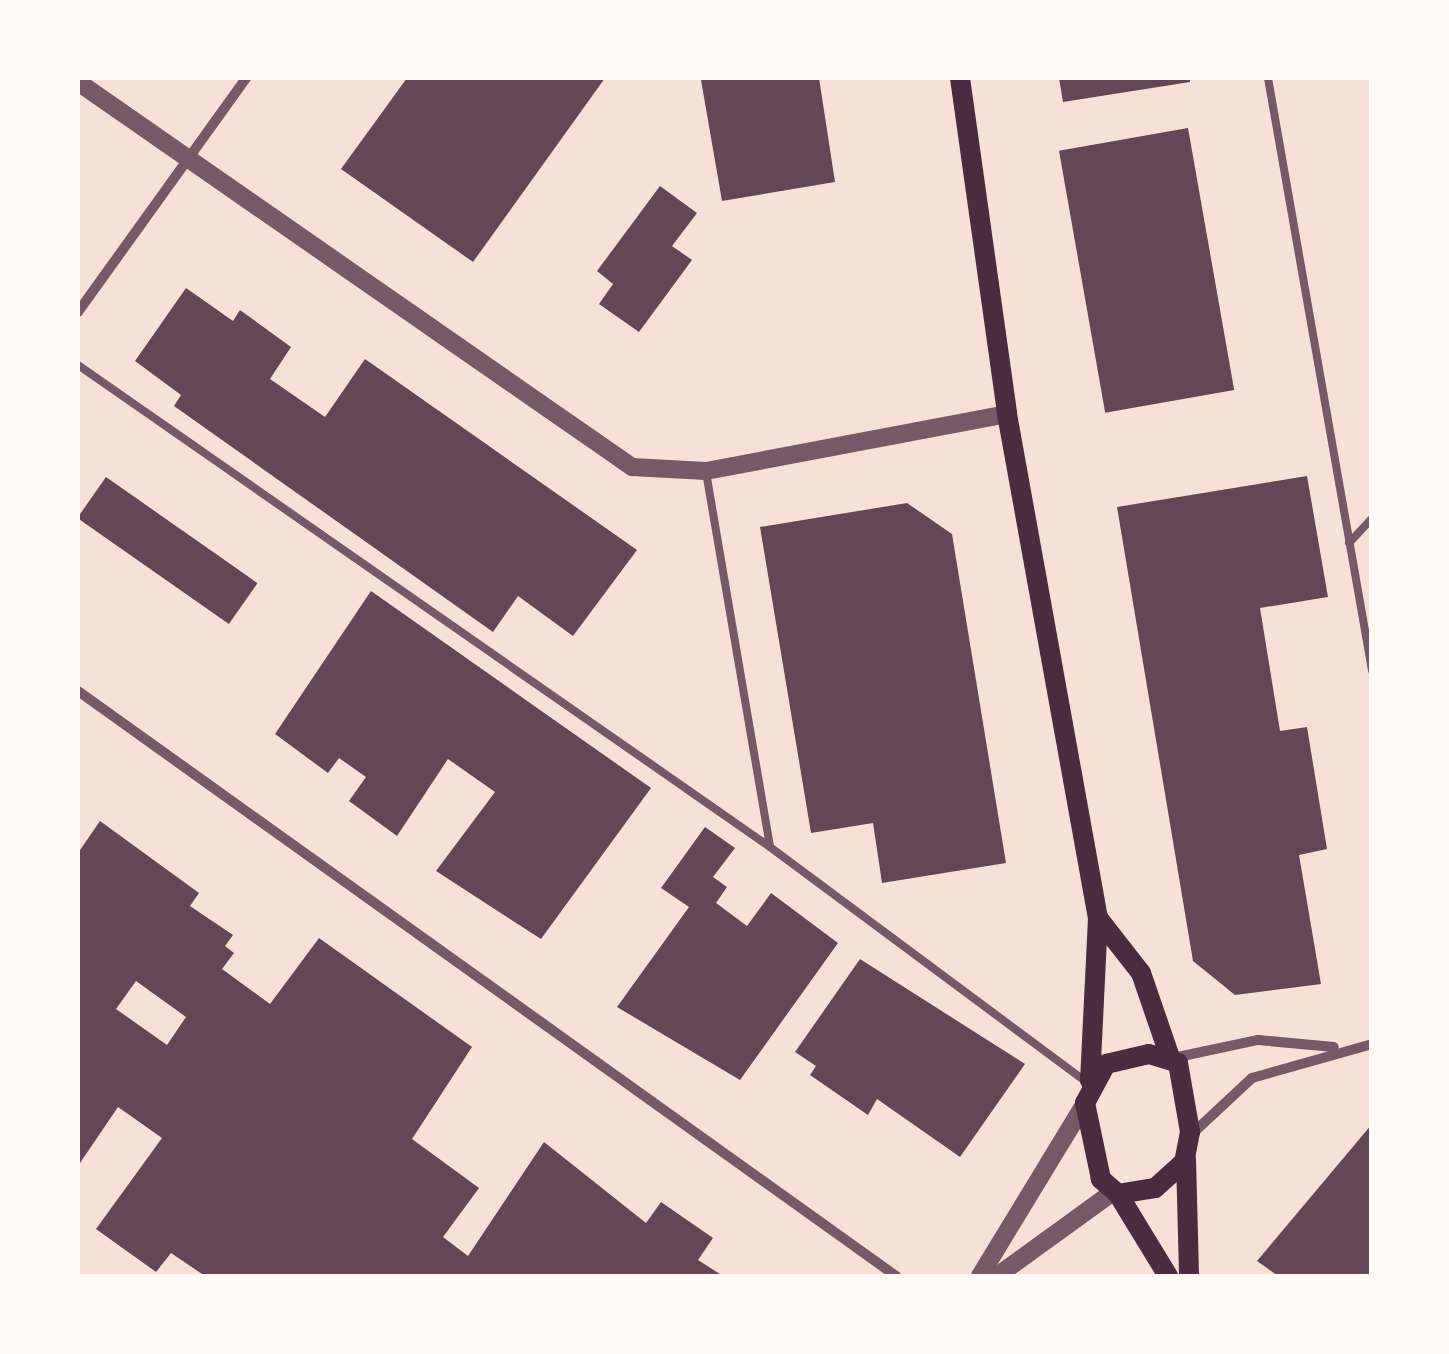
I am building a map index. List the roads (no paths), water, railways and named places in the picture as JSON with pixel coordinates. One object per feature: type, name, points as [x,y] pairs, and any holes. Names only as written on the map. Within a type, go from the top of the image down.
[{"type":"main road","points":[[960,78],[1007,414],[1098,918],[1088,1089],[1089,1142],[1115,1193],[1168,1276]]},
{"type":"main road","points":[[1098,918],[1142,973],[1171,1057],[1187,1142],[1189,1276]]},
{"type":"main road","points":[[1088,1089],[1128,1057],[1171,1057]]},
{"type":"main road","points":[[1115,1193],[1176,1176],[1187,1142]]},
{"type":"street","points":[[78,312],[246,78]]},
{"type":"street","points":[[78,82],[608,456],[659,473],[706,472],[1007,414]]},
{"type":"street","points":[[78,691],[896,1276]]},
{"type":"street","points":[[1171,1057],[1258,1040],[1340,1048]]},
{"type":"street","points":[[1187,1142],[1252,1078],[1340,1048],[1372,1044]]},
{"type":"street","points":[[980,1276],[1088,1089]]},
{"type":"street","points":[[997,1276],[1115,1193]]},
{"type":"lane","points":[[1268,78],[1372,670]]},
{"type":"lane","points":[[78,365],[770,847],[1088,1089]]},
{"type":"lane","points":[[706,472],[770,847]]},
{"type":"lane","points":[[1349,543],[1372,518]]}]
